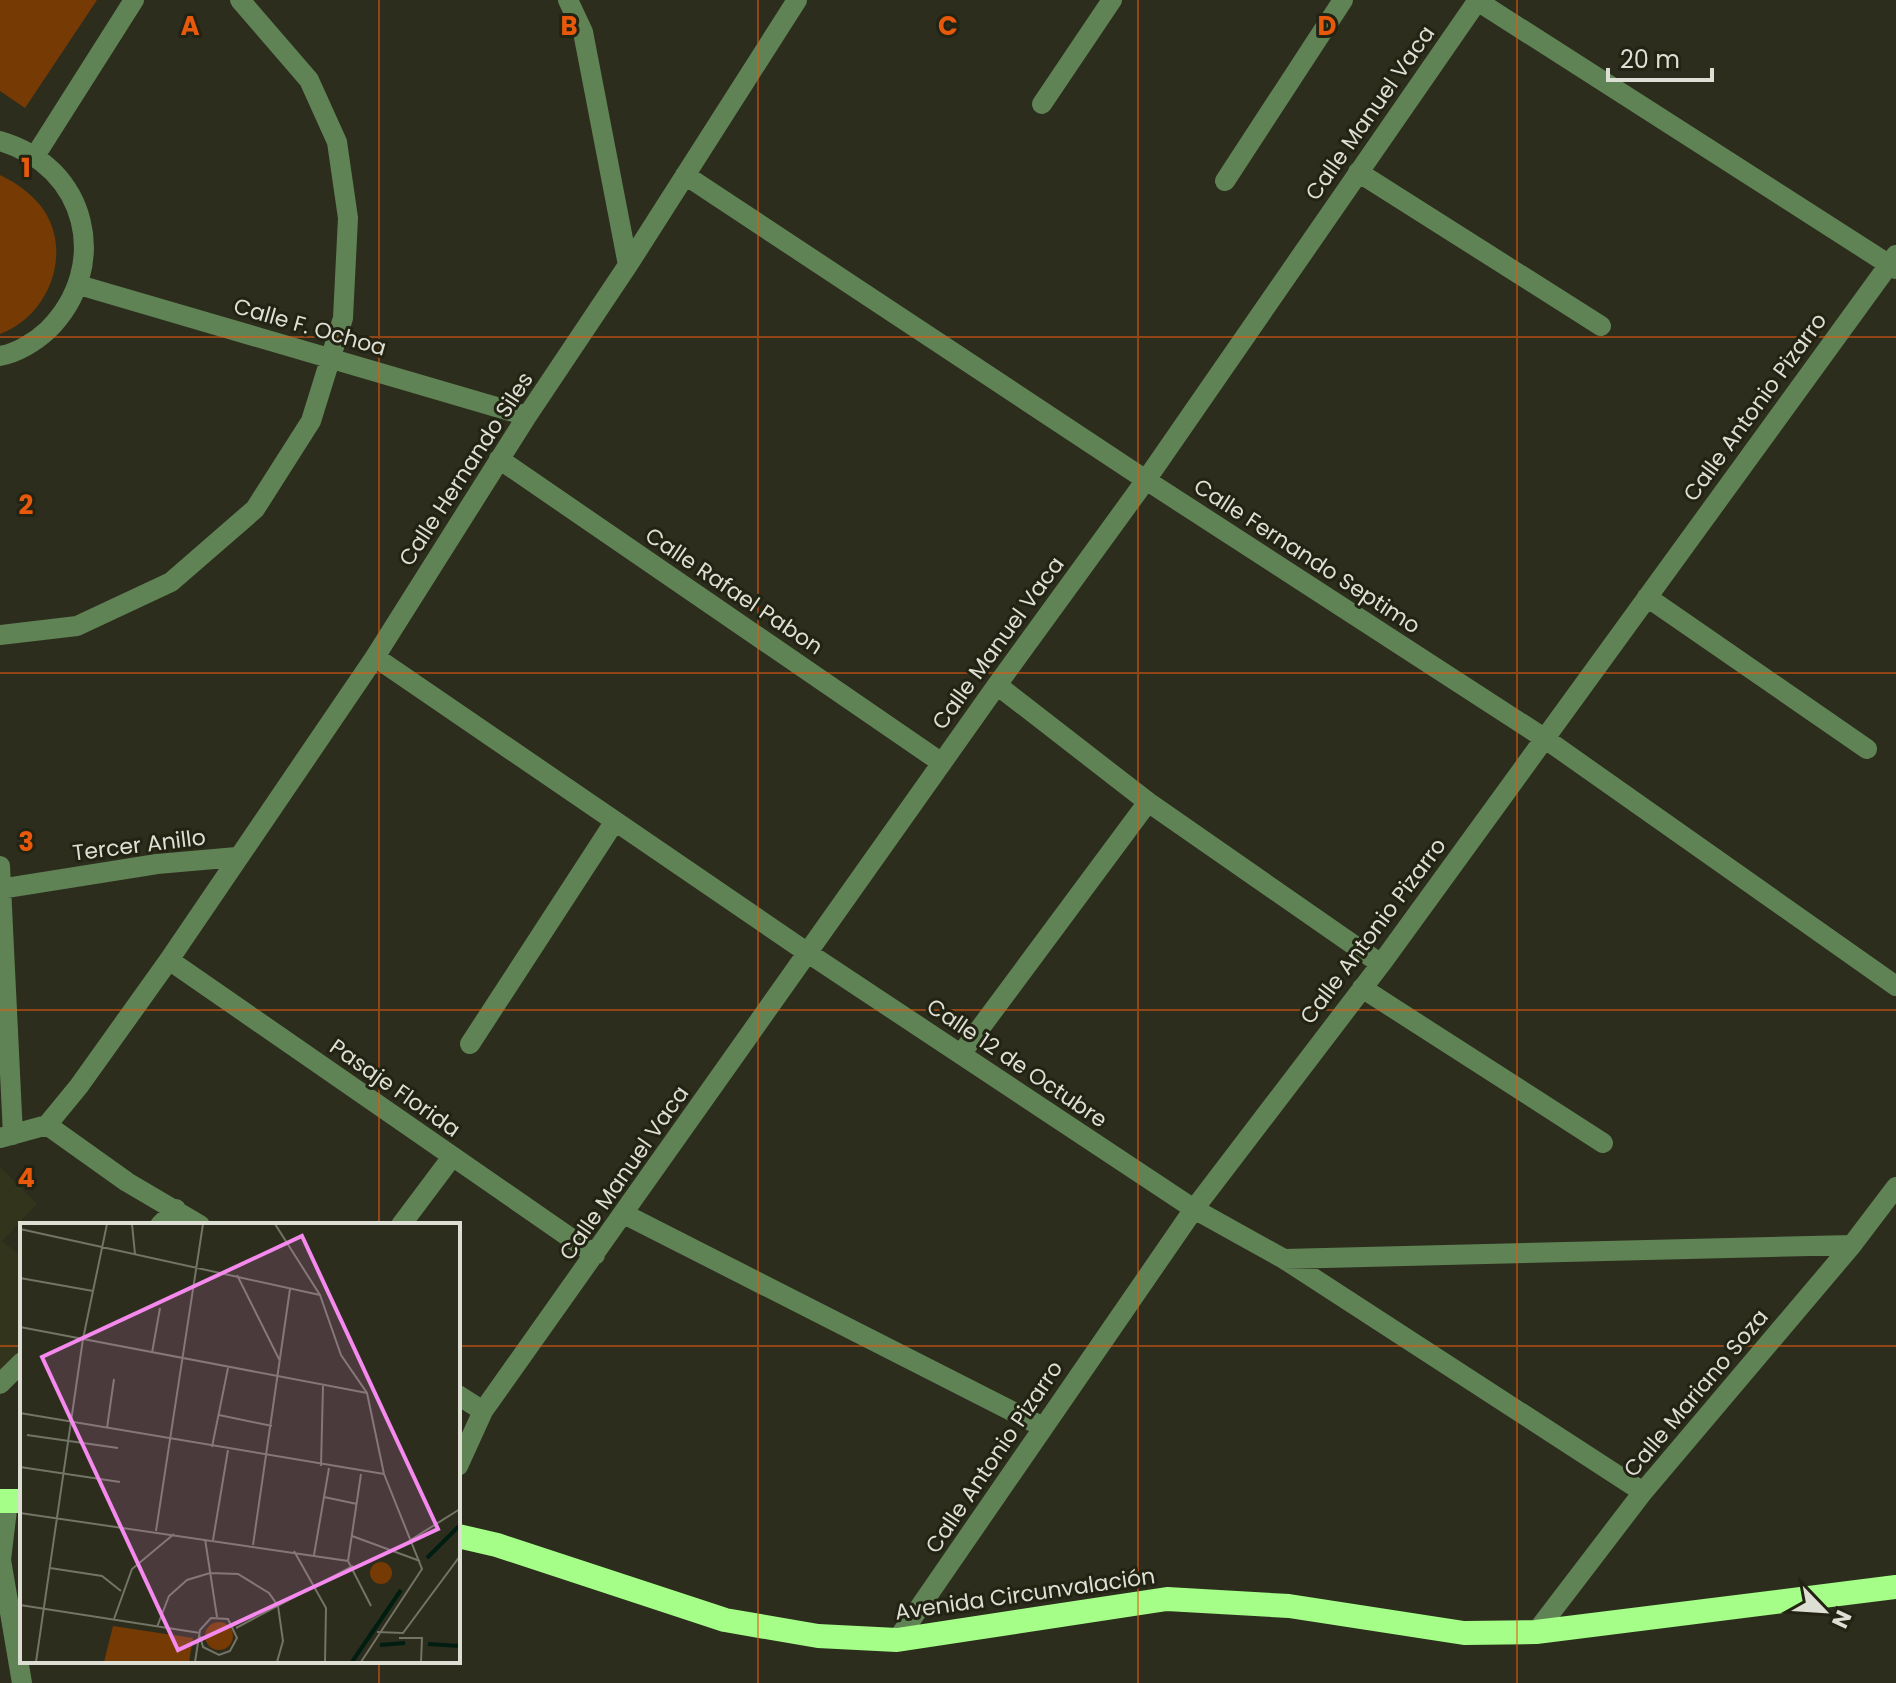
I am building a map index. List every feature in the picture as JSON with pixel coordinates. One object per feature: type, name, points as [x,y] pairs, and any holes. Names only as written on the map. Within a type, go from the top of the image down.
[{"type":"highway","name":"Avenida Circunvalación","points":[[460,1536],[497,1545],[725,1620],[818,1636],[897,1640],[1167,1599],[1289,1606],[1464,1633],[1536,1632],[1896,1587]]},
{"type":"street","points":[[28,152],[134,0]]},
{"type":"street","points":[[0,635],[77,626],[171,582],[255,509],[311,421],[343,318],[348,218],[337,142],[309,80],[240,0]]},
{"type":"street","points":[[568,0],[583,32],[628,265]]},
{"type":"street","name":"Calle Hernando Siles","points":[[47,1125],[79,1086],[169,960],[375,657],[499,459],[628,265],[797,0]]},
{"type":"street","points":[[1042,104],[1112,0]]},
{"type":"street","points":[[1225,181],[1343,0]]},
{"type":"street","points":[[1477,0],[1894,263]]},
{"type":"street","name":"Calle Manuel Vaca","points":[[460,1462],[483,1411],[997,685],[1146,480],[1477,0]]},
{"type":"street","points":[[0,132],[48,165],[69,190],[81,220],[85,253],[79,285],[63,315],[38,339],[0,356]]},
{"type":"street","points":[[0,141],[28,152]]},
{"type":"street","points":[[1358,172],[1601,326]]},
{"type":"street","name":"Calle Fernando Septimo","points":[[685,175],[1544,738],[1896,986]]},
{"type":"street","name":"Calle Antonio Pizarro","points":[[897,1640],[1194,1209],[1381,964],[1894,263]]},
{"type":"street","name":"Calle F. Ochoa","points":[[79,285],[527,416]]},
{"type":"street","name":"Calle Rafael Pabon","points":[[499,459],[942,763]]},
{"type":"street","points":[[1647,597],[1867,749]]},
{"type":"street","name":"Calle 12 de Octubre","points":[[375,657],[808,953],[1194,1209],[1284,1259],[1643,1492]]},
{"type":"street","points":[[997,685],[1148,802],[1381,964]]},
{"type":"street","points":[[961,1054],[1148,802]]},
{"type":"street","points":[[470,1044],[615,821]]},
{"type":"street","name":"Tercer Anillo","points":[[1,889],[157,864],[237,857]]},
{"type":"street","points":[[0,866],[7,1137],[47,1125],[127,1182],[197,1223]]},
{"type":"street","name":"Pasaje Florida","points":[[169,960],[595,1255]]},
{"type":"street","points":[[1362,988],[1603,1143]]},
{"type":"street","points":[[402,1223],[452,1157]]},
{"type":"street","name":"Calle Mariano Soza","points":[[1536,1632],[1643,1492],[1852,1245],[1896,1187]]},
{"type":"street","points":[[162,1223],[176,1209]]},
{"type":"street","points":[[624,1214],[1043,1427]]},
{"type":"street","points":[[1284,1259],[1852,1245]]},
{"type":"street","points":[[0,1384],[20,1364]]},
{"type":"street","points":[[460,1396],[483,1411]]},
{"type":"street","points":[[10,1501],[1,1560],[22,1683]]},
{"type":"shaded area","points":[[0,0],[97,0],[25,108],[0,91]]},
{"type":"shaded area","points":[[0,175],[22,188],[40,205],[56,241],[56,260],[44,297],[18,325],[0,334]]},
{"type":"shaded area","points":[[0,1167],[37,1204],[2,1241],[20,1255],[20,1352],[0,1370]]}]
